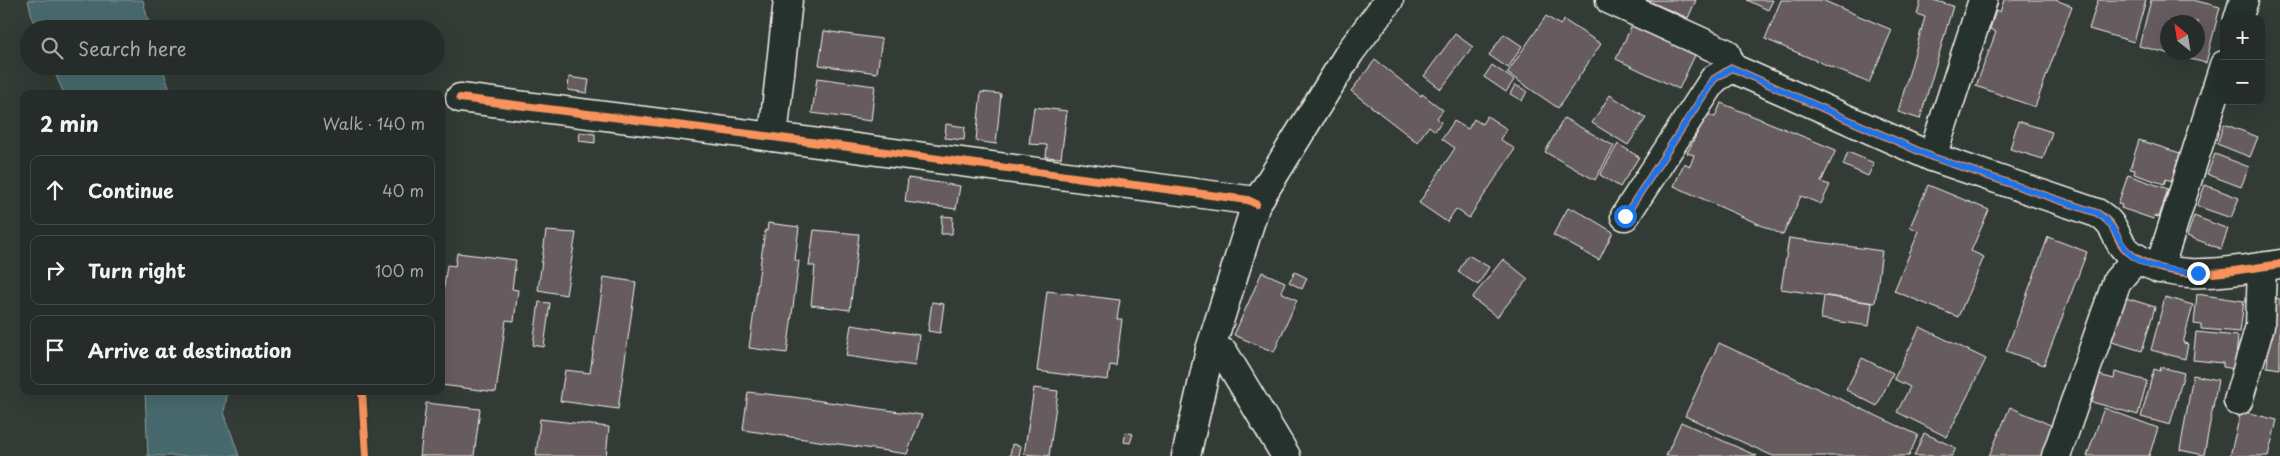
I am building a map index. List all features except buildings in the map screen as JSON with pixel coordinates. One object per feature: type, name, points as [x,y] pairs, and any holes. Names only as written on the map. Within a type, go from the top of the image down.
[{"type":"street","points":[[773,137],[788,0]]},
{"type":"street","points":[[1186,456],[1210,350],[1256,204],[1350,52],[1389,0]]},
{"type":"street","points":[[1610,0],[1726,53],[1732,68],[1932,157],[2097,213],[2108,220],[2126,250],[2148,263],[2198,273],[2271,265],[2260,326],[2238,401]]},
{"type":"street","points":[[1932,157],[1983,0]]},
{"type":"street","points":[[2239,15],[2244,0]]},
{"type":"street","points":[[1625,216],[1714,79],[1732,68]]},
{"type":"street","points":[[2056,456],[2117,281],[2148,263],[2220,75]]},
{"type":"street","points":[[460,98],[773,137],[1248,200],[1256,204]]},
{"type":"street","points":[[1210,350],[1224,353],[1286,456]]},
{"type":"water","points":[[28,0],[143,0],[148,20],[33,20]]},
{"type":"water","points":[[56,75],[165,75],[170,90],[62,90]]},
{"type":"water","points":[[145,395],[227,395],[224,412],[239,456],[148,456]]},
{"type":"cycle path","points":[[1625,216],[1714,79],[1732,68],[1932,157],[2097,213],[2109,223],[2127,251],[2143,262],[2161,269],[2201,273],[2242,270],[2280,264]]},
{"type":"cycle path","points":[[460,98],[773,137],[1248,200],[1256,204]]},
{"type":"cycle path","points":[[362,395],[366,456]]},
{"type":"route","points":[[1625,216],[1714,79],[1732,68],[1932,157],[2097,213],[2108,220],[2126,250],[2137,258],[2159,269],[2198,273]]}]
